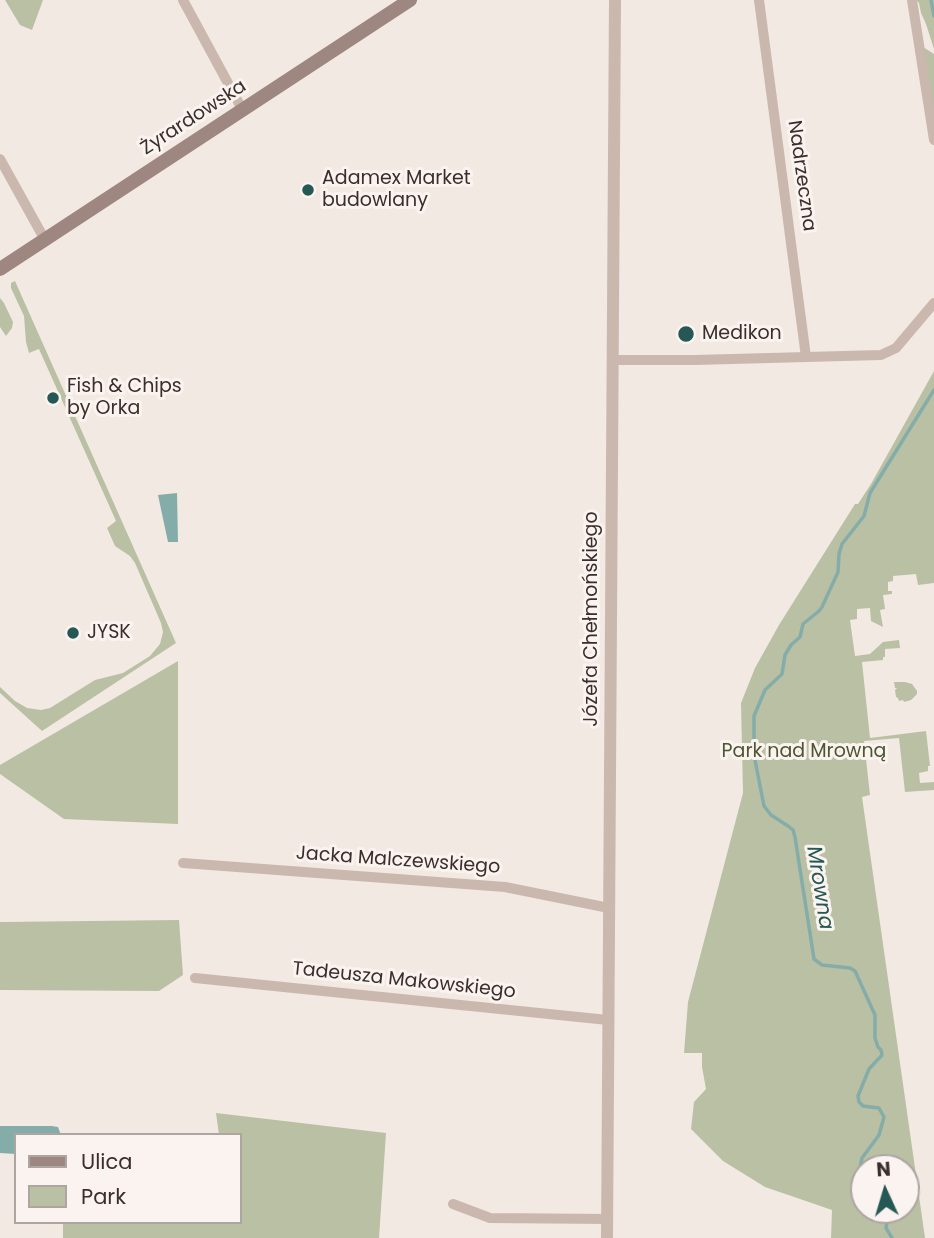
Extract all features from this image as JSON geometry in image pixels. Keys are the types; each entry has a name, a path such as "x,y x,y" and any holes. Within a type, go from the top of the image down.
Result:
{"main road":[{"name":"Żyrardowska","path":"0,269 410,0"}],"street":[{"path":"183,0 242,109"},
{"name":"Józefa Chełmońskiego","path":"607,1238 615,0"},
{"name":"Nadrzeczna","path":"759,0 806,357"},
{"path":"912,0 934,140"},
{"path":"0,159 45,240"},
{"path":"613,360 870,356 888,353 904,340 934,303"},
{"name":"Jacka Malczewskiego","path":"183,863 505,887 609,908"},
{"name":"Tadeusza Makowskiego","path":"195,978 608,1020"},
{"path":"453,1204 490,1218 607,1219"}],"green space":[{"path":"5,0 43,0 32,30 20,25"},
{"path":"916,0 934,0 934,49 919,3"},
{"path":"923,47 934,54 934,119"},
{"path":"15,281 176,643 42,731 0,693 0,687 27,708 50,708 95,680 123,673 150,656 160,644 163,632 135,563 115,546 107,528 116,521 39,349 29,353 24,316 11,288 11,283"},
{"path":"0,298 13,322 6,336 0,327"},
{"name":"Park nad Mrowną","path":"934,371 934,583 918,585 916,574 893,576 893,581 888,582 888,591 892,591 892,594 883,595 885,609 880,610 883,627 871,621 870,608 857,609 857,619 850,620 855,656 870,654 883,642 899,640 900,648 885,649 883,660 862,662 870,738 926,731 930,766 928,771 919,773 920,783 934,782 934,790 905,792 899,738 864,741 870,795 862,797 913,1154 850,1154 850,1224 920,1224 920,1203 925,1238 831,1238 832,1210 765,1187 723,1161 691,1129 694,1102 706,1089 702,1053 684,1053 688,1002 743,793 741,703 755,668 779,625 855,504 858,504"},
{"path":"178,661 178,824 64,819 0,774 0,765"},
{"path":"894,682 912,684 917,694 911,700 899,701"},
{"path":"179,920 183,975 159,991 0,990 0,922"},
{"path":"216,1113 386,1133 379,1238 63,1238 63,1224 242,1224 242,1133 219,1133"}],"water":[{"path":"177,493 178,542 168,542 158,495"},
{"path":"0,1126 58,1127 60,1133 14,1133 14,1154 0,1153"}],"waterway":[{"name":"Mrowna","path":"931,0 934,16"},
{"name":"Mrowna","path":"865,1154 879,1135 884,1117 879,1108 863,1106 858,1096 869,1069 882,1055 875,1038 875,1015 855,971 822,965 814,959 793,830 771,815 764,806 754,755 754,716 765,690 782,674 785,655 800,637 803,624 822,607 838,572 842,544 864,516 870,493 934,390"},
{"name":"Mrowna","path":"887,1224 892,1238"}],"place":[{"name":"Adamex Market budowlany","path":"308,190"},
{"name":"Medikon","path":"686,334"},
{"name":"Fish & Chips by Orka","path":"53,398"},
{"name":"JYSK","path":"73,633"}]}
